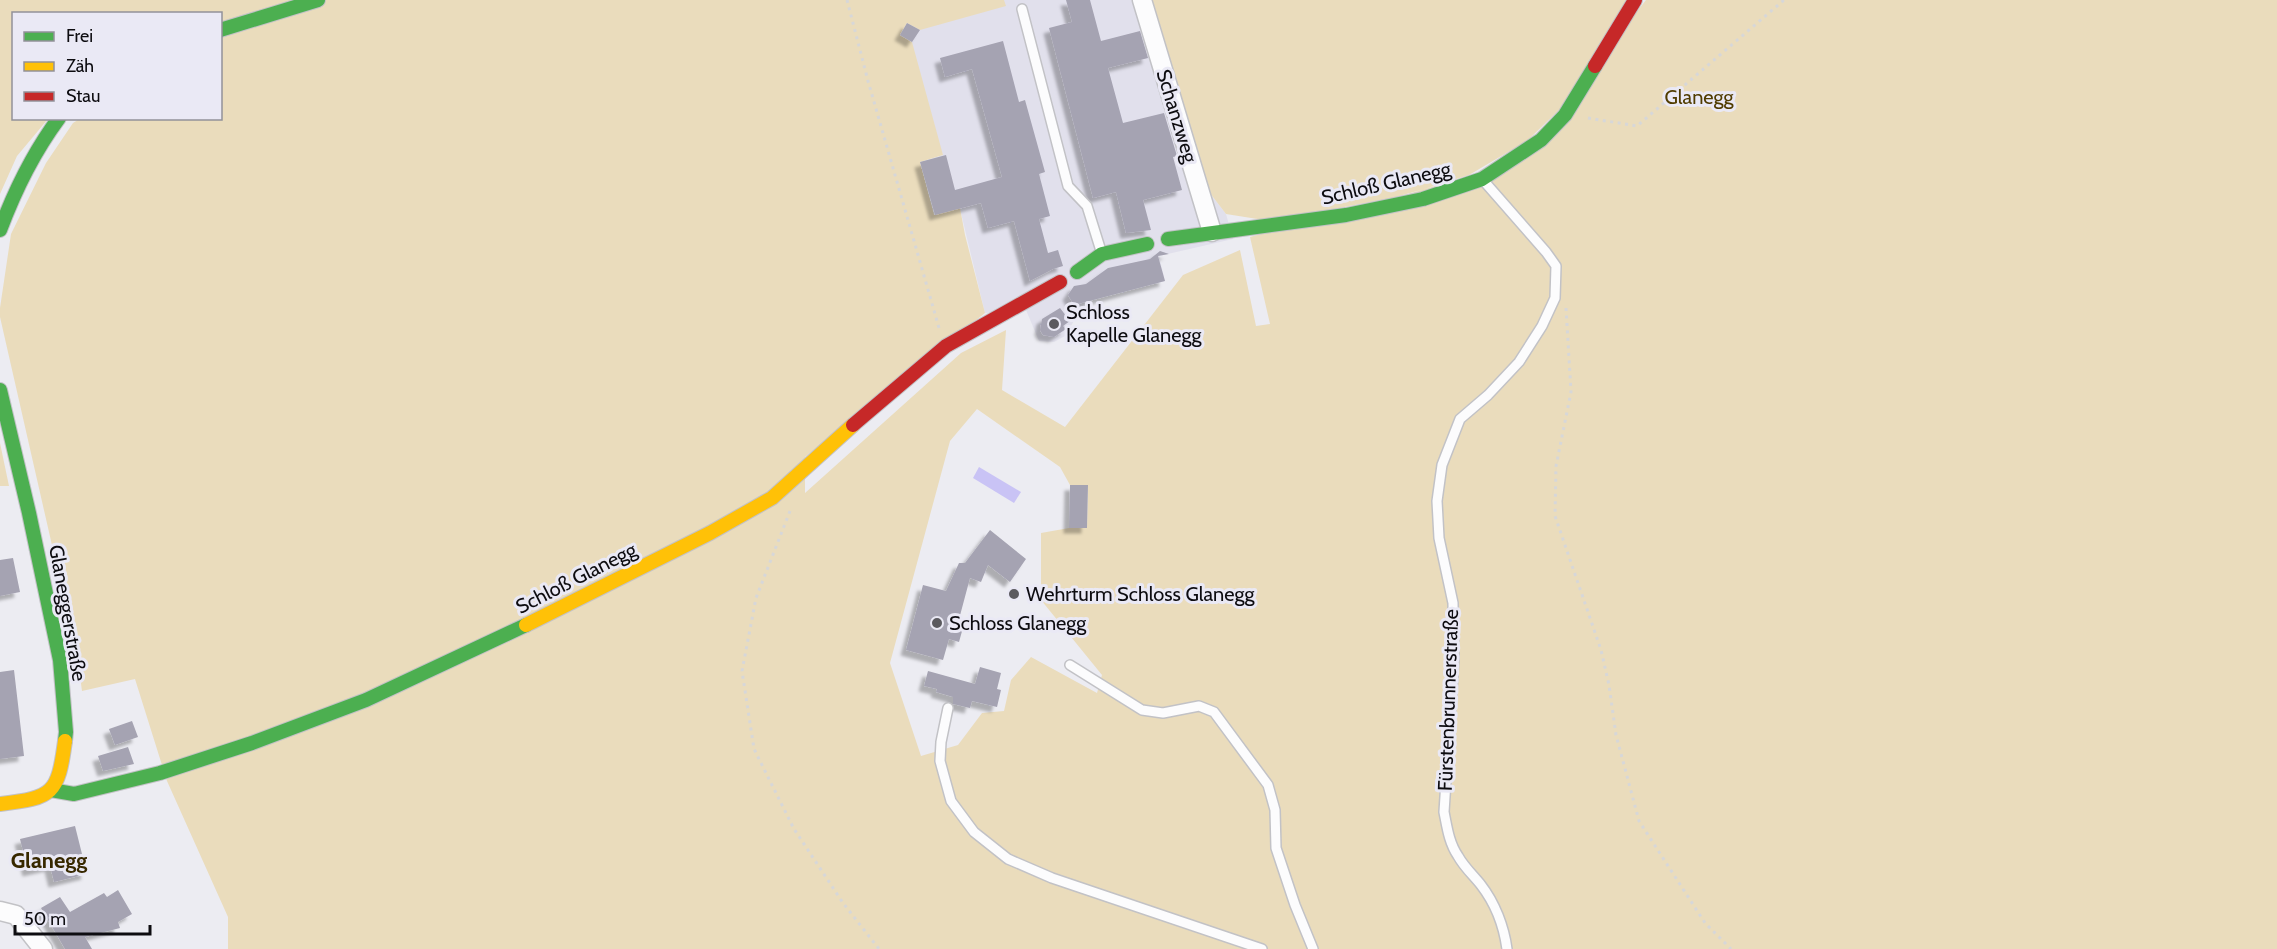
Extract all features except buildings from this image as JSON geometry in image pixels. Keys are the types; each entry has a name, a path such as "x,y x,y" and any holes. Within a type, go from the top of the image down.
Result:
{"street":[{"path":"222,29 318,0"},
{"name":"Schanzweg","path":"1142,0 1212,232"},
{"name":"Schloß Glanegg","path":"1168,239 1346,215 1423,199 1482,178 1541,140 1565,115 1635,0"},
{"path":"0,230 17,184 32,157 58,120"},
{"path":"1077,272 1102,254 1147,244"},
{"name":"Schloß Glanegg","path":"51,790 74,794 160,773 366,700 485,646 710,533 772,498 842,434 946,345 1060,282"},
{"name":"Glaneggerstraße","path":"0,390 60,660 66,732 61,770 51,790"},
{"path":"0,804 35,800 51,790"},
{"path":"0,911 16,915 44,949"}],"lane":[{"path":"1022,9 1068,186 1087,206 1102,254"},
{"name":"Fürstenbrunnerstraße","path":"1482,178 1556,266 1555,298 1542,326 1519,362 1488,395 1460,419 1442,465 1437,501 1439,538 1453,603 1454,658 1444,812 1448,833 1456,854 1482,886 1494,908 1505,934 1507,949"},
{"path":"1070,665 1142,710 1163,713 1199,706 1214,711 1268,785 1275,810 1276,848 1294,905 1312,949"},
{"path":"948,708 941,742 940,761 951,801 974,832 1008,859 1052,878 1262,949"}],"path":[{"path":"847,0 871,92 942,339 946,345"},
{"path":"1565,115 1637,126 1784,0"},
{"path":"1565,302 1571,392 1556,466 1555,516 1601,650 1616,735 1639,821 1705,923 1731,949"},
{"path":"791,509 756,598 742,670 754,748 794,829 843,903 879,949"}],"shaded area":[{"path":"901,0 1152,0 1203,184 1226,214 1233,239 1159,256 1165,281 1085,302 1065,336 1054,342 1039,341 1026,310 985,313 960,209 935,215 920,162 943,155 900,35 907,23"},
{"path":"979,467 1021,492 1014,503 973,478"}],"green space":[{"path":"0,0 1004,0 1006,6 920,30 907,23 900,35 912,42 943,155 920,162 934,215 960,208 985,313 805,457 805,493 961,353 1006,330 1002,390 1065,427 1183,275 1240,250 1256,326 1270,324 1250,237 1519,163 1646,0 2277,0 2277,949 228,949 228,917 167,781 135,679 82,691 77,655 0,317 11,234 46,163 73,123 78,120 222,120 222,12 12,12 12,120 47,120 17,156 0,194","holes":["977,409 1060,467 1070,485 1088,485 1087,528 1069,528 1041,533 1041,600 1102,675 1097,693 1031,657 1011,680 1004,711 982,713 958,745 921,756 890,663 950,441"]},
{"path":"1152,0 1629,0 1562,107 1527,141 1469,175 1402,196 1270,221 1226,214 1203,184"},
{"path":"0,443 9,486 0,486"}],"traffic: fast":[{"path":"222,29 318,0"},
{"path":"1168,239 1346,215 1423,199 1482,179 1541,140 1565,115 1595,66"},
{"path":"0,230 25,172 58,120"},
{"path":"1077,272 1102,254 1147,244"},
{"path":"0,390 60,660 65,741"},
{"path":"51,790 74,794 160,773 252,743 366,700 526,625"}],"traffic: slow":[{"path":"526,625 710,533 772,498 853,425"},
{"path":"0,804 32,799 50,790 59,772 65,741"}],"traffic: jam":[{"path":"1595,66 1635,0"},
{"path":"853,425 946,346 1060,282"}],"place":[{"name":"Schloss Kapelle Glanegg","path":"1054,324"},
{"name":"Wehrturm Schloss Glanegg","path":"1014,594"},
{"name":"Schloss Glanegg","path":"937,623"}],"district":[{"name":"Glanegg","path":"49,860"}]}
